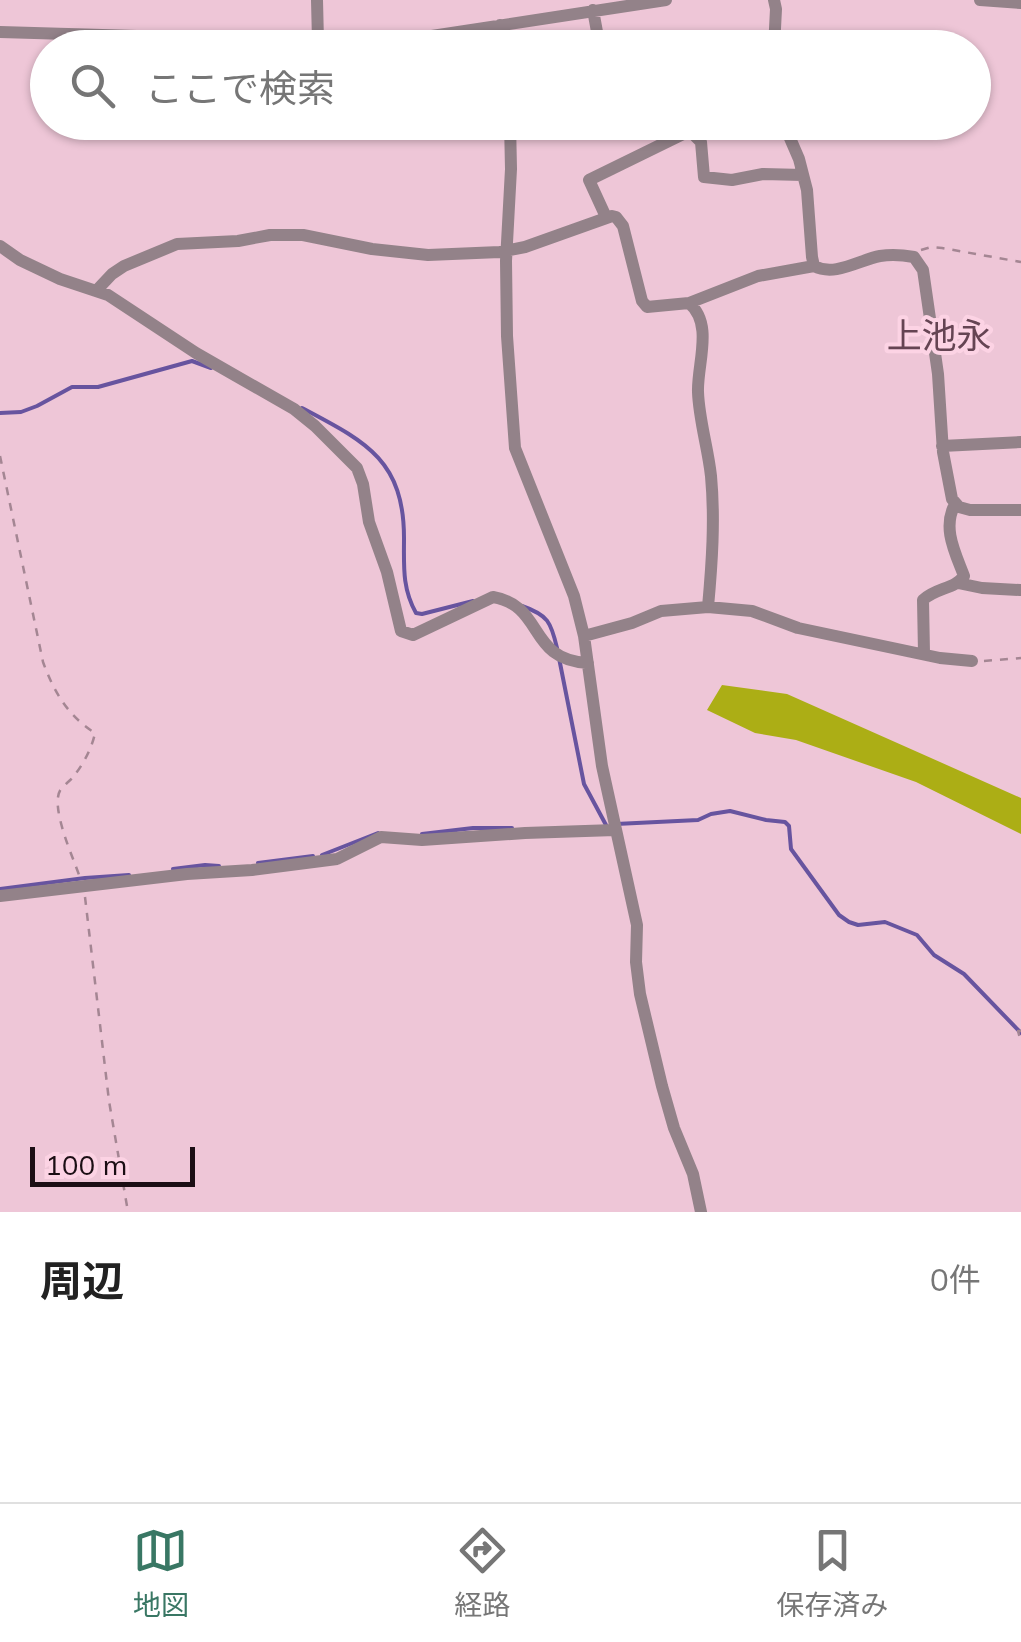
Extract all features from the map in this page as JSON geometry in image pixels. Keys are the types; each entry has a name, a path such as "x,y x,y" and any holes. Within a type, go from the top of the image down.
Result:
{"street":[{"path":"317,0 318,30"},
{"path":"466,30 666,0"},
{"path":"774,0 775,30"},
{"path":"980,0 1021,2"},
{"path":"593,10 597,30"},
{"path":"500,25 500,30"},
{"path":"0,32 30,33"},
{"path":"511,140 508,336 516,448 574,596 584,636 602,766 637,925 640,994 665,1098 693,1174 700,1212"},
{"path":"606,217 589,180 671,140"},
{"path":"698,140 704,177 732,180 763,174 803,175"},
{"path":"791,140 809,202 814,266"},
{"path":"96,291 124,266 177,244 303,234 357,247 428,255 507,251 606,217 616,218 623,226 644,304 651,307 688,303 758,276 814,266 828,271 877,256 912,257 920,262 925,280 938,374 942,446 947,483 955,504 948,524 964,576 924,600 924,653"},
{"path":"0,246 60,279 108,295 196,353 294,409 315,426 356,468 363,484 401,632 414,636 493,597 522,610 559,658 588,663"},
{"path":"688,303 696,310 702,341 698,388 712,500 708,607"},
{"path":"942,446 1021,442"},
{"path":"955,504 970,510 1021,510"},
{"path":"958,583 1020,590"},
{"path":"584,636 661,611 708,607 752,611 798,628 972,661"},
{"path":"0,896 337,859 380,838 422,840 615,830"}],"path":[{"path":"912,257 931,247 1021,262"},
{"path":"0,456 43,662 70,713 95,733 75,776 58,797 63,829 83,886 109,1101 128,1212"},
{"path":"972,661 1021,658"},
{"path":"1021,1031 1018,1030 1021,1042"}],"shaded area":[{"path":"722,685 787,694 1021,798 1021,834 916,782 796,740 755,733 707,710"}],"waterway":[{"path":"0,413 21,412 72,387 98,387 192,361 211,368"},
{"path":"302,408 362,443 388,471 402,511 405,577 416,613 473,601"},
{"path":"522,606 547,621 557,648"},
{"path":"559,658 584,784 606,825"},
{"path":"616,824 698,820 730,811 785,822 789,826 791,849 839,915 858,925 885,922 917,935 934,955 964,974 1021,1033"},
{"path":"422,834 512,828"},
{"path":"322,855 378,833"},
{"path":"258,863 313,856"},
{"path":"173,869 219,866"},
{"path":"0,889 129,875"}],"district":[{"name":"上池永","path":"939,335"}]}
